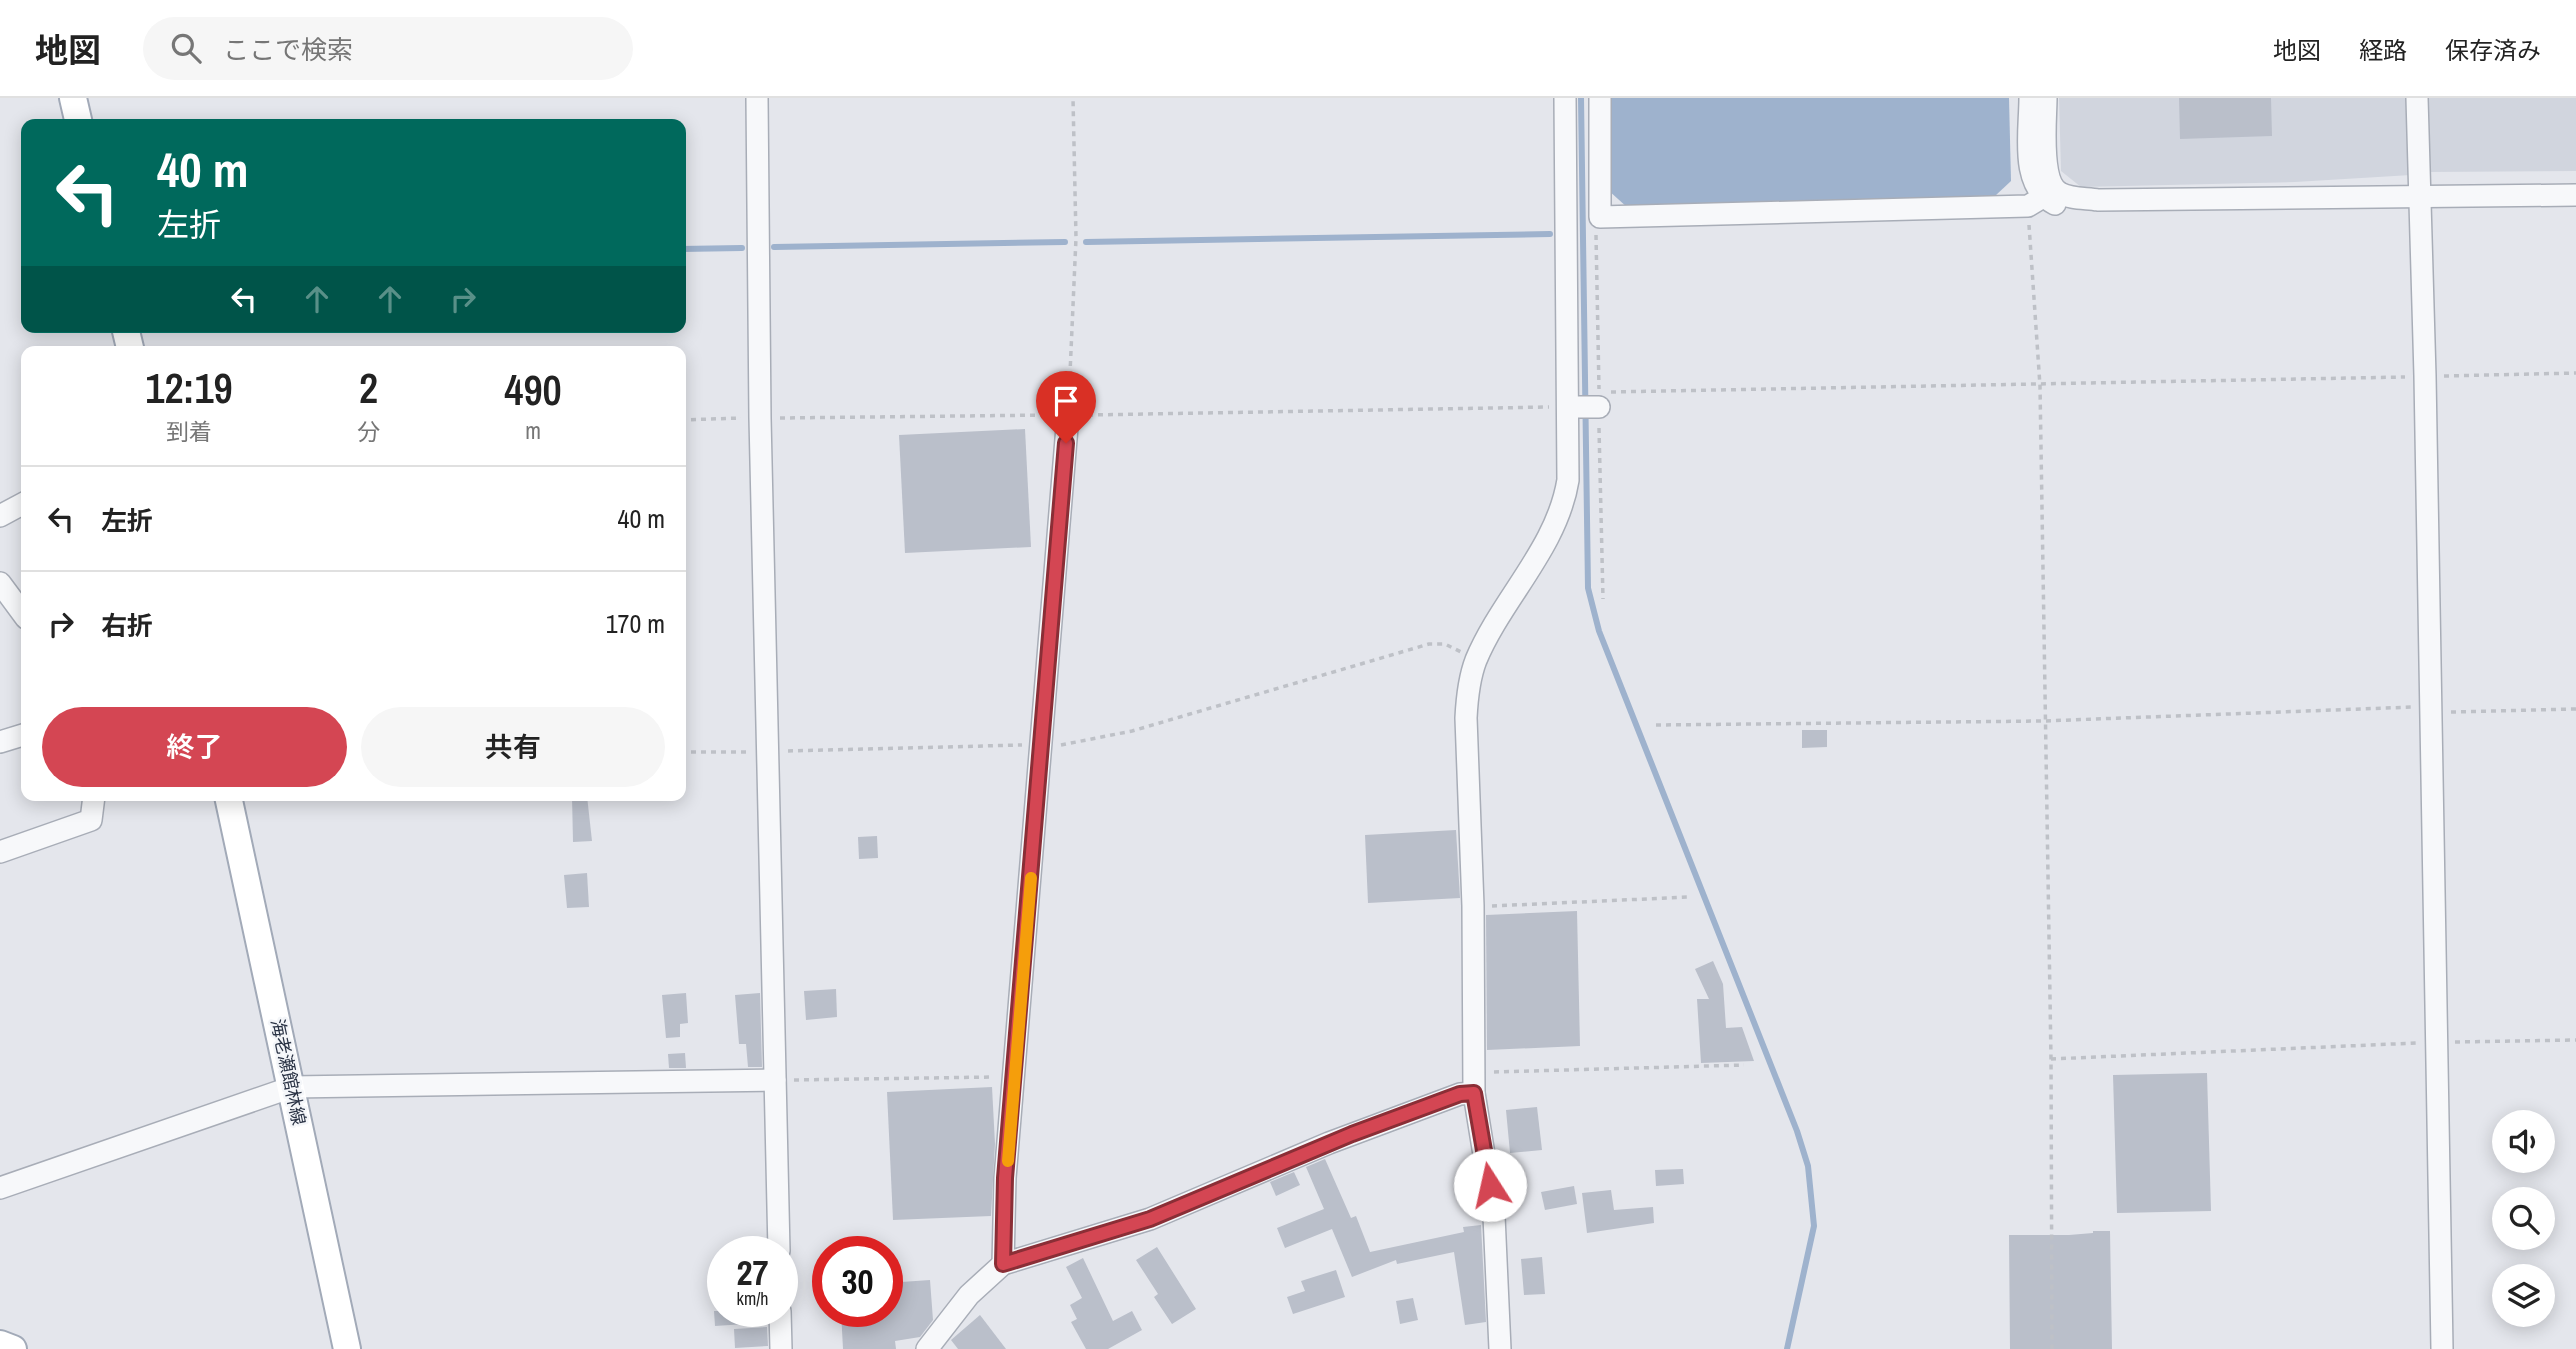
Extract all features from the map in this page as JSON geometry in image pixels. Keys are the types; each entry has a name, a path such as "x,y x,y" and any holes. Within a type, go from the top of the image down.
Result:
{"main road":[{"path":"73,98 78,119"},
{"name":"海老瀬館林線","path":"229,801 347,1349"},
{"path":"0,1344 13,1349"}],"street":[{"path":"757,98 760,418 779,1236"},
{"path":"1500,1349 1494,1216 1474,1083 1473,906 1466,718 1468,692 1475,662 1556,524 1587,404 1565,98"},
{"path":"1600,98 1600,217 2036,202 2068,206 2098,200"},
{"path":"2030,98 2032,178 2036,202"},
{"path":"2046,98 2049,181 2060,193 2098,200 2576,195"},
{"path":"2417,98 2426,376 2442,1349"},
{"path":"1003,1264 1014,1076 1068,415"},
{"path":"0,516 21,505"},
{"path":"0,583 21,611"},
{"path":"0,742 21,736"},
{"path":"0,852 91,820 93,801"},
{"path":"0,1188 292,1087 775,1080"},
{"path":"928,1349 969,1295 1003,1264 1150,1219 1376,1124 1460,1094 1474,1083"},
{"path":"780,1327 781,1349"}],"path":[{"path":"1068,415 1076,239 1073,98"},
{"path":"2036,202 2051,1059 2052,1349"},
{"path":"1600,217 1595,227 1587,404 1603,599"},
{"path":"686,420 1587,404 2040,386 2576,373"},
{"path":"686,752 1063,745 1132,732 1429,644 1445,644 1475,662"},
{"path":"1656,725 2043,721 2422,707 2431,710 2576,709"},
{"path":"1473,906 1689,897"},
{"path":"2051,1059 2438,1042 2576,1040"},
{"path":"1474,1083 1744,1065"},
{"path":"775,1080 1014,1076"}],"shaded area":[{"path":"2059,98 2408,98 2411,175 2295,182 2081,187 2061,171"},
{"path":"2426,98 2576,98 2576,171 2427,172"}],"water":[{"path":"1606,98 2009,98 2011,181 1995,196 1628,208 1608,190"}],"building":[{"path":"2179,98 2271,98 2272,136 2180,139"},
{"path":"1025,429 1031,547 905,553 899,435"},
{"path":"1802,730 1827,730 1827,747 1802,748"},
{"path":"572,801 588,801 592,841 573,842"},
{"path":"1456,830 1460,898 1368,903 1365,835"},
{"path":"877,836 878,858 859,859 858,837"},
{"path":"587,873 589,907 567,908 564,875"},
{"path":"1577,911 1580,1046 1487,1050 1486,915"},
{"path":"1713,961 1723,984 1726,1028 1742,1027 1754,1061 1701,1063 1697,999 1709,999 1695,969"},
{"path":"836,989 837,1017 806,1020 804,991"},
{"path":"686,993 688,1023 680,1024 680,1037 666,1038 662,995"},
{"path":"760,993 762,1067 748,1067 746,1044 739,1044 735,995"},
{"path":"685,1053 686,1068 669,1068 668,1054"},
{"path":"2207,1073 2211,1211 2117,1213 2113,1075"},
{"path":"992,1087 995,1144 991,1216 893,1220 887,1092"},
{"path":"1537,1107 1542,1150 1510,1153 1506,1110"},
{"path":"1325,1159 1351,1218 1356,1216 1370,1252 1464,1232 1463,1227 1481,1225 1486,1322 1465,1325 1454,1252 1397,1264 1396,1260 1352,1277 1332,1229 1285,1248 1277,1228 1324,1209 1306,1167"},
{"path":"1683,1169 1684,1184 1656,1186 1655,1170"},
{"path":"1294,1172 1300,1185 1276,1196 1270,1182"},
{"path":"1574,1186 1577,1204 1545,1210 1541,1192"},
{"path":"1611,1190 1614,1210 1653,1207 1654,1223 1587,1233 1582,1193"},
{"path":"2110,1231 2112,1349 2010,1349 2009,1235 2069,1235"},
{"path":"1157,1247 1196,1309 1172,1324 1154,1297 1158,1294 1136,1260"},
{"path":"1542,1257 1545,1294 1524,1295 1521,1259"},
{"path":"1083,1258 1113,1321 1132,1311 1142,1330 1108,1349 1086,1349 1071,1322 1077,1319 1070,1305 1082,1298 1066,1267"},
{"path":"1336,1270 1345,1297 1293,1314 1287,1297 1305,1291 1301,1281"},
{"path":"930,1280 933,1320 920,1337 895,1341 896,1349 843,1349 842,1327 903,1327 903,1282"},
{"path":"1413,1298 1418,1320 1400,1324 1396,1301"},
{"path":"980,1315 1006,1349 958,1349 951,1340"},
{"path":"767,1327 768,1346 735,1348 734,1329"}],"waterway":[{"path":"1581,98 1588,588 1599,631 1797,1131 1808,1166 1814,1226 1787,1349"},
{"path":"1086,242 1550,234"},
{"path":"774,247 1065,242"},
{"path":"686,249 742,248"}],"slow traffic":[{"path":"1008,1161 1031,878"}],"route":[{"path":"1066,443 1005,1178 1001,1251 1003,1264 1150,1219 1376,1124 1460,1094 1474,1093 1490,1185"}]}
